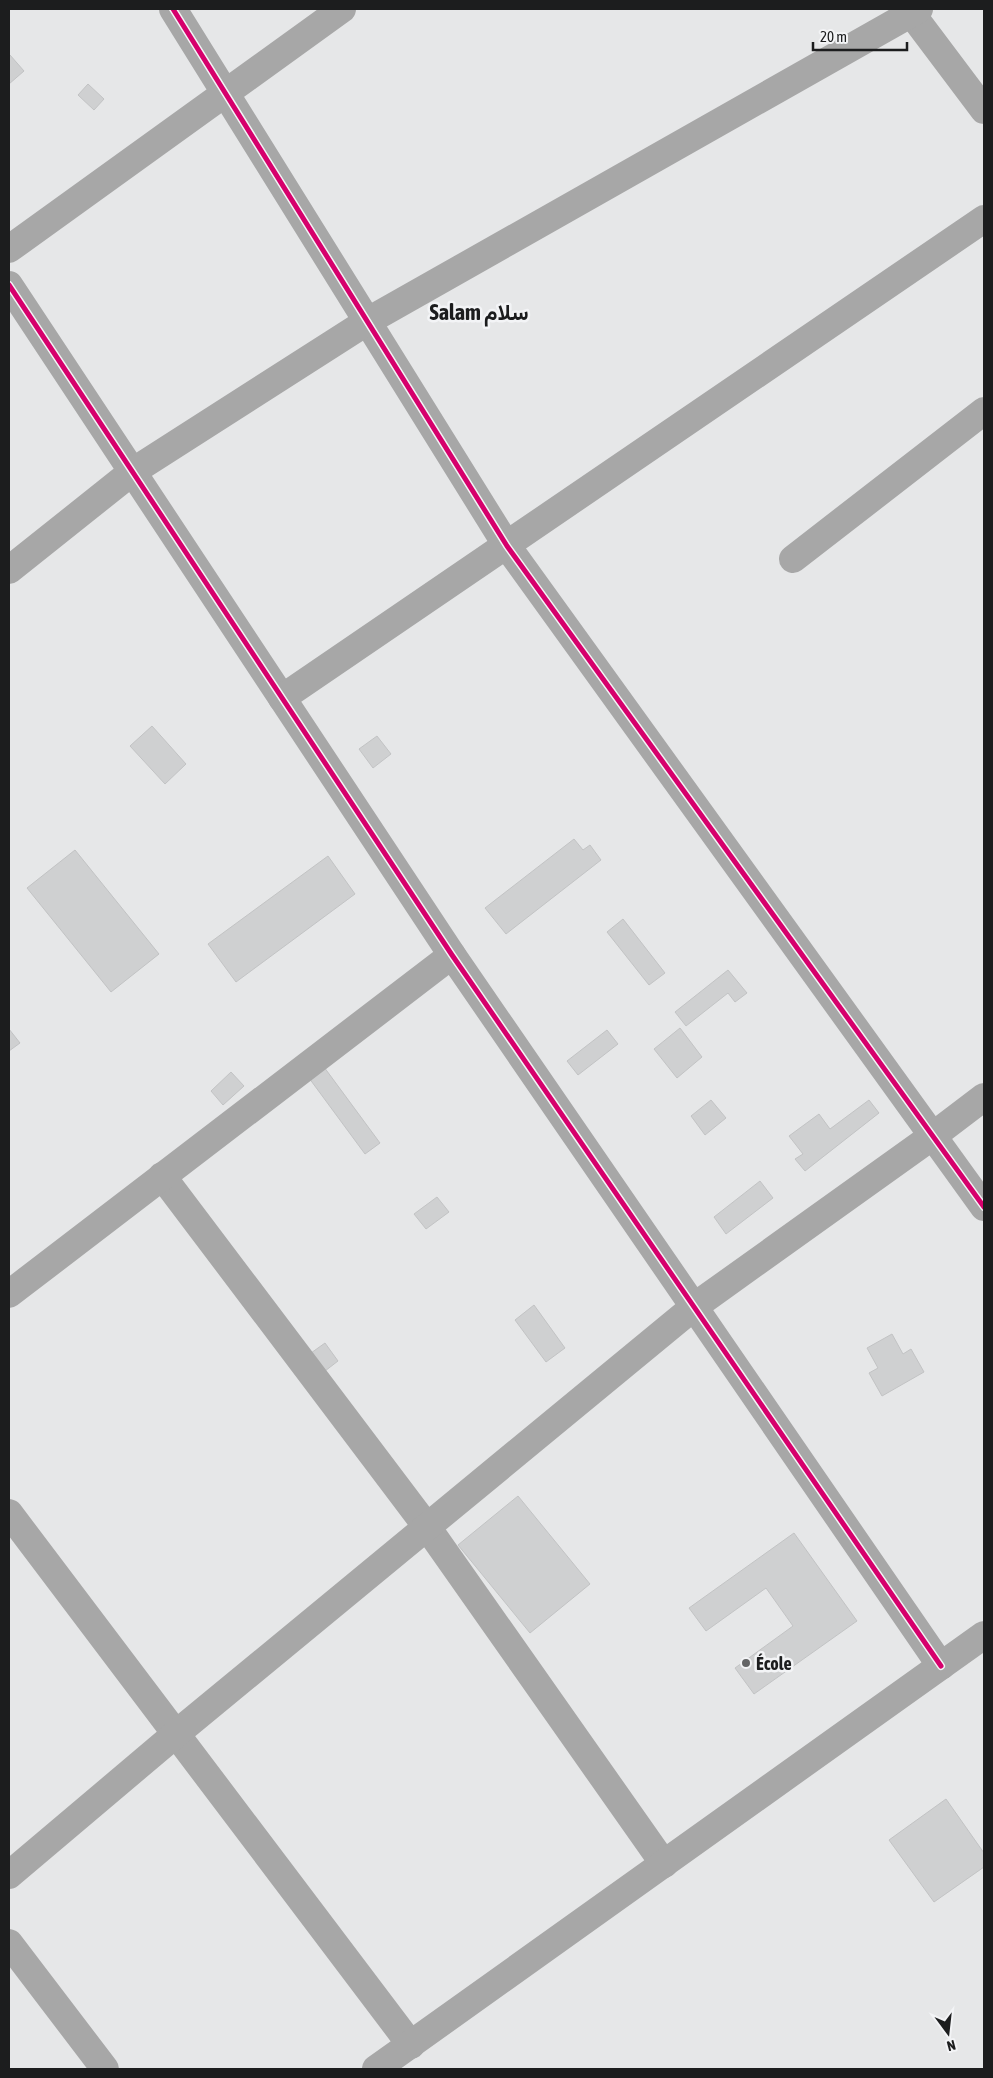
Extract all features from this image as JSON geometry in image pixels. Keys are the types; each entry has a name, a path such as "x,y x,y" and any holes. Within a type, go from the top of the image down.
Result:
{"street":[{"path":"173,9 507,546 934,1135 984,1207"},
{"path":"9,249 342,9"},
{"path":"9,570 132,472 368,321 913,10 984,110"},
{"path":"282,698 984,219"},
{"path":"9,285 452,955 941,1666"},
{"path":"794,559 984,410"},
{"path":"9,1294 452,955"},
{"path":"9,1875 177,1733 695,1306 984,1097"},
{"path":"162,1176 427,1527 664,1864"},
{"path":"9,1513 411,2045"},
{"path":"376,2069 984,1635"},
{"path":"9,1943 105,2069"}],"building":[{"path":"9,56 24,71 9,84"},
{"path":"88,84 104,99 94,110 78,95"},
{"path":"152,726 186,764 165,784 130,746"},
{"path":"377,736 391,754 373,768 359,749"},
{"path":"574,839 583,850 590,845 601,860 506,934 485,908"},
{"path":"75,850 159,954 111,992 27,888"},
{"path":"328,856 355,894 236,982 208,944"},
{"path":"623,919 665,973 649,985 607,932"},
{"path":"728,970 747,993 735,1002 728,993 686,1026 675,1012"},
{"path":"680,1028 702,1057 677,1078 654,1049"},
{"path":"9,1029 20,1043 9,1051"},
{"path":"607,1030 618,1044 578,1075 567,1061"},
{"path":"324,1067 380,1143 365,1154 309,1078"},
{"path":"231,1072 244,1086 223,1105 211,1091"},
{"path":"711,1100 726,1118 705,1135 691,1116"},
{"path":"869,1100 879,1113 805,1171 795,1159 803,1154 789,1136 819,1114 830,1129"},
{"path":"760,1181 773,1198 726,1234 714,1217"},
{"path":"437,1197 449,1212 426,1229 414,1214"},
{"path":"534,1305 565,1348 546,1362 515,1320"},
{"path":"892,1334 903,1354 911,1349 924,1372 882,1396 869,1373 878,1368 867,1348"},
{"path":"325,1343 338,1361 325,1371 311,1353"},
{"path":"518,1496 590,1584 530,1633 458,1545"},
{"path":"794,1533 857,1621 754,1694 735,1668 793,1626 766,1588 706,1631 689,1608"},
{"path":"946,1799 984,1853 984,1867 934,1902 889,1840"}],"cycle path":[{"path":"173,9 507,546 984,1207"},
{"path":"9,285 452,955 941,1666"}],"place":[{"name":"École","path":"746,1663"}],"district":[{"name":"Salam سلام","path":"479,312"}]}
